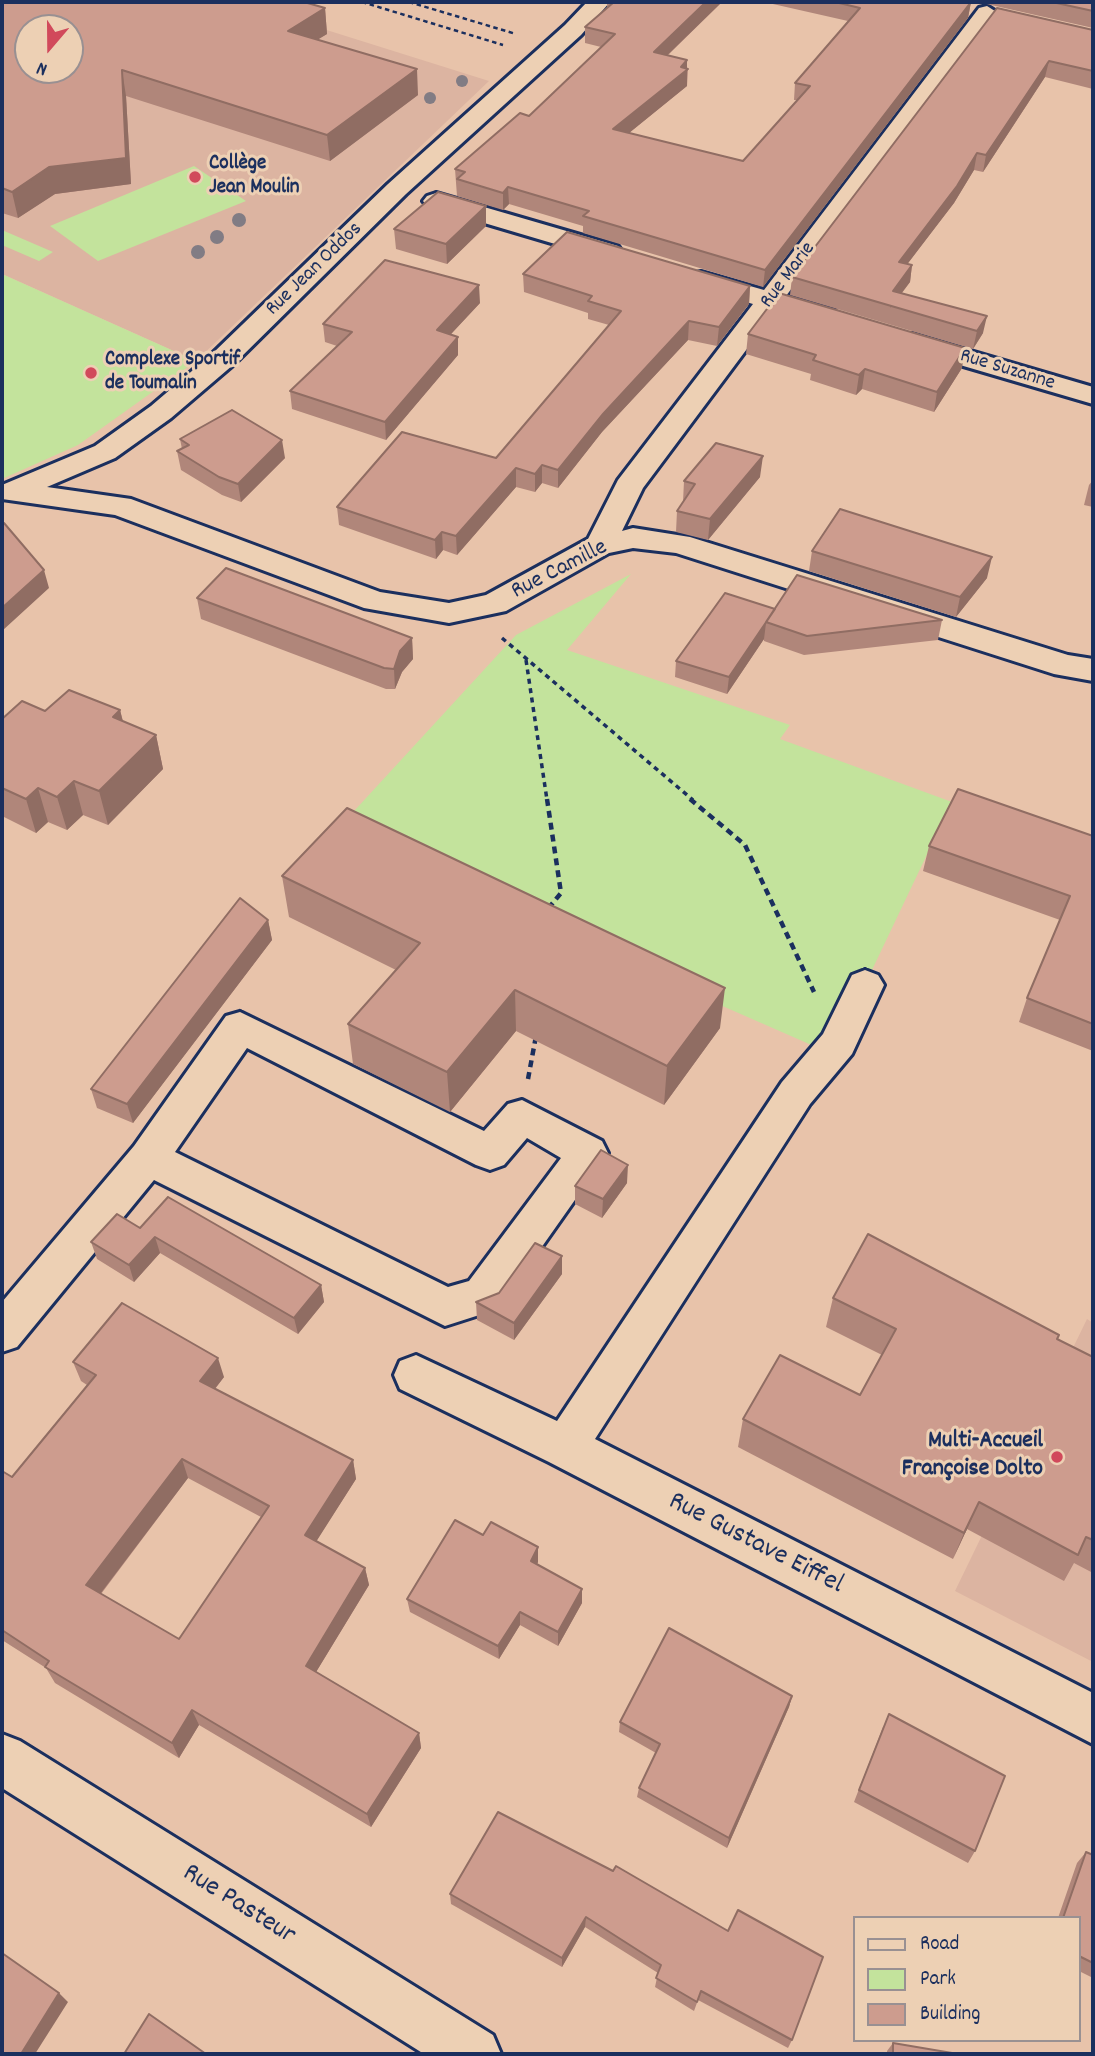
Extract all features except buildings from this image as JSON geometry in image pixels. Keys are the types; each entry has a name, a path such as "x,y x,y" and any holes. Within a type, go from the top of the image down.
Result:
{"street":[{"name":"Rue Jean Oddos","path":"7,494 105,452 161,412 223,359 397,189 573,30 599,2"},
{"name":"Rue Marie","path":"600,545 629,486 771,300 975,10 1013,19"},
{"path":"397,189 637,261"},
{"path":"677,273 846,323"},
{"name":"Rue Suzanne","path":"885,334 1093,396"},
{"path":"105,452 93,481 110,505"},
{"name":"Rue Camille","path":"7,494 110,505 375,601 449,613 495,604 600,545 633,538 679,544 1066,666 1093,670"},
{"path":"565,1447 796,1093 838,1043 865,985"},
{"path":"2,1333 148,1158 240,1027 491,1153 522,1116 589,1153 483,1296 445,1307 148,1158"},
{"name":"Rue Gustave Eiffel","path":"416,1375 565,1447 1093,1719"},
{"name":"Rue Pasteur","path":"2,1759 474,2054"}],"path":[{"path":"362,2 515,48"},
{"path":"409,2 524,36"},
{"path":"468,609 746,845 838,1043"},
{"path":"526,659 561,893 544,913"},
{"path":"522,1116 536,1032"}],"shaded area":[{"name":"Collège Jean Moulin","path":"2,2 247,5 489,81 196,361 2,274"},
{"name":"Multi-Accueil Françoise Dolto","path":"1087,1319 1093,1323 1093,1662 955,1591"}],"green space":[{"path":"194,166 246,201 98,261 50,226"},
{"path":"2,230 53,252 39,261 2,245"},
{"name":"Complexe Sportif de Toumalin","path":"2,274 196,361 78,445 2,479"},
{"path":"631,574 567,650 790,725 780,739 952,802 832,1054 332,835 516,635"}],"place":[{"name":"Collège Jean Moulin","path":"195,177"},
{"name":"Complexe Sportif de Toumalin","path":"91,373"},
{"name":"Multi-Accueil Françoise Dolto","path":"1057,1457"}]}
